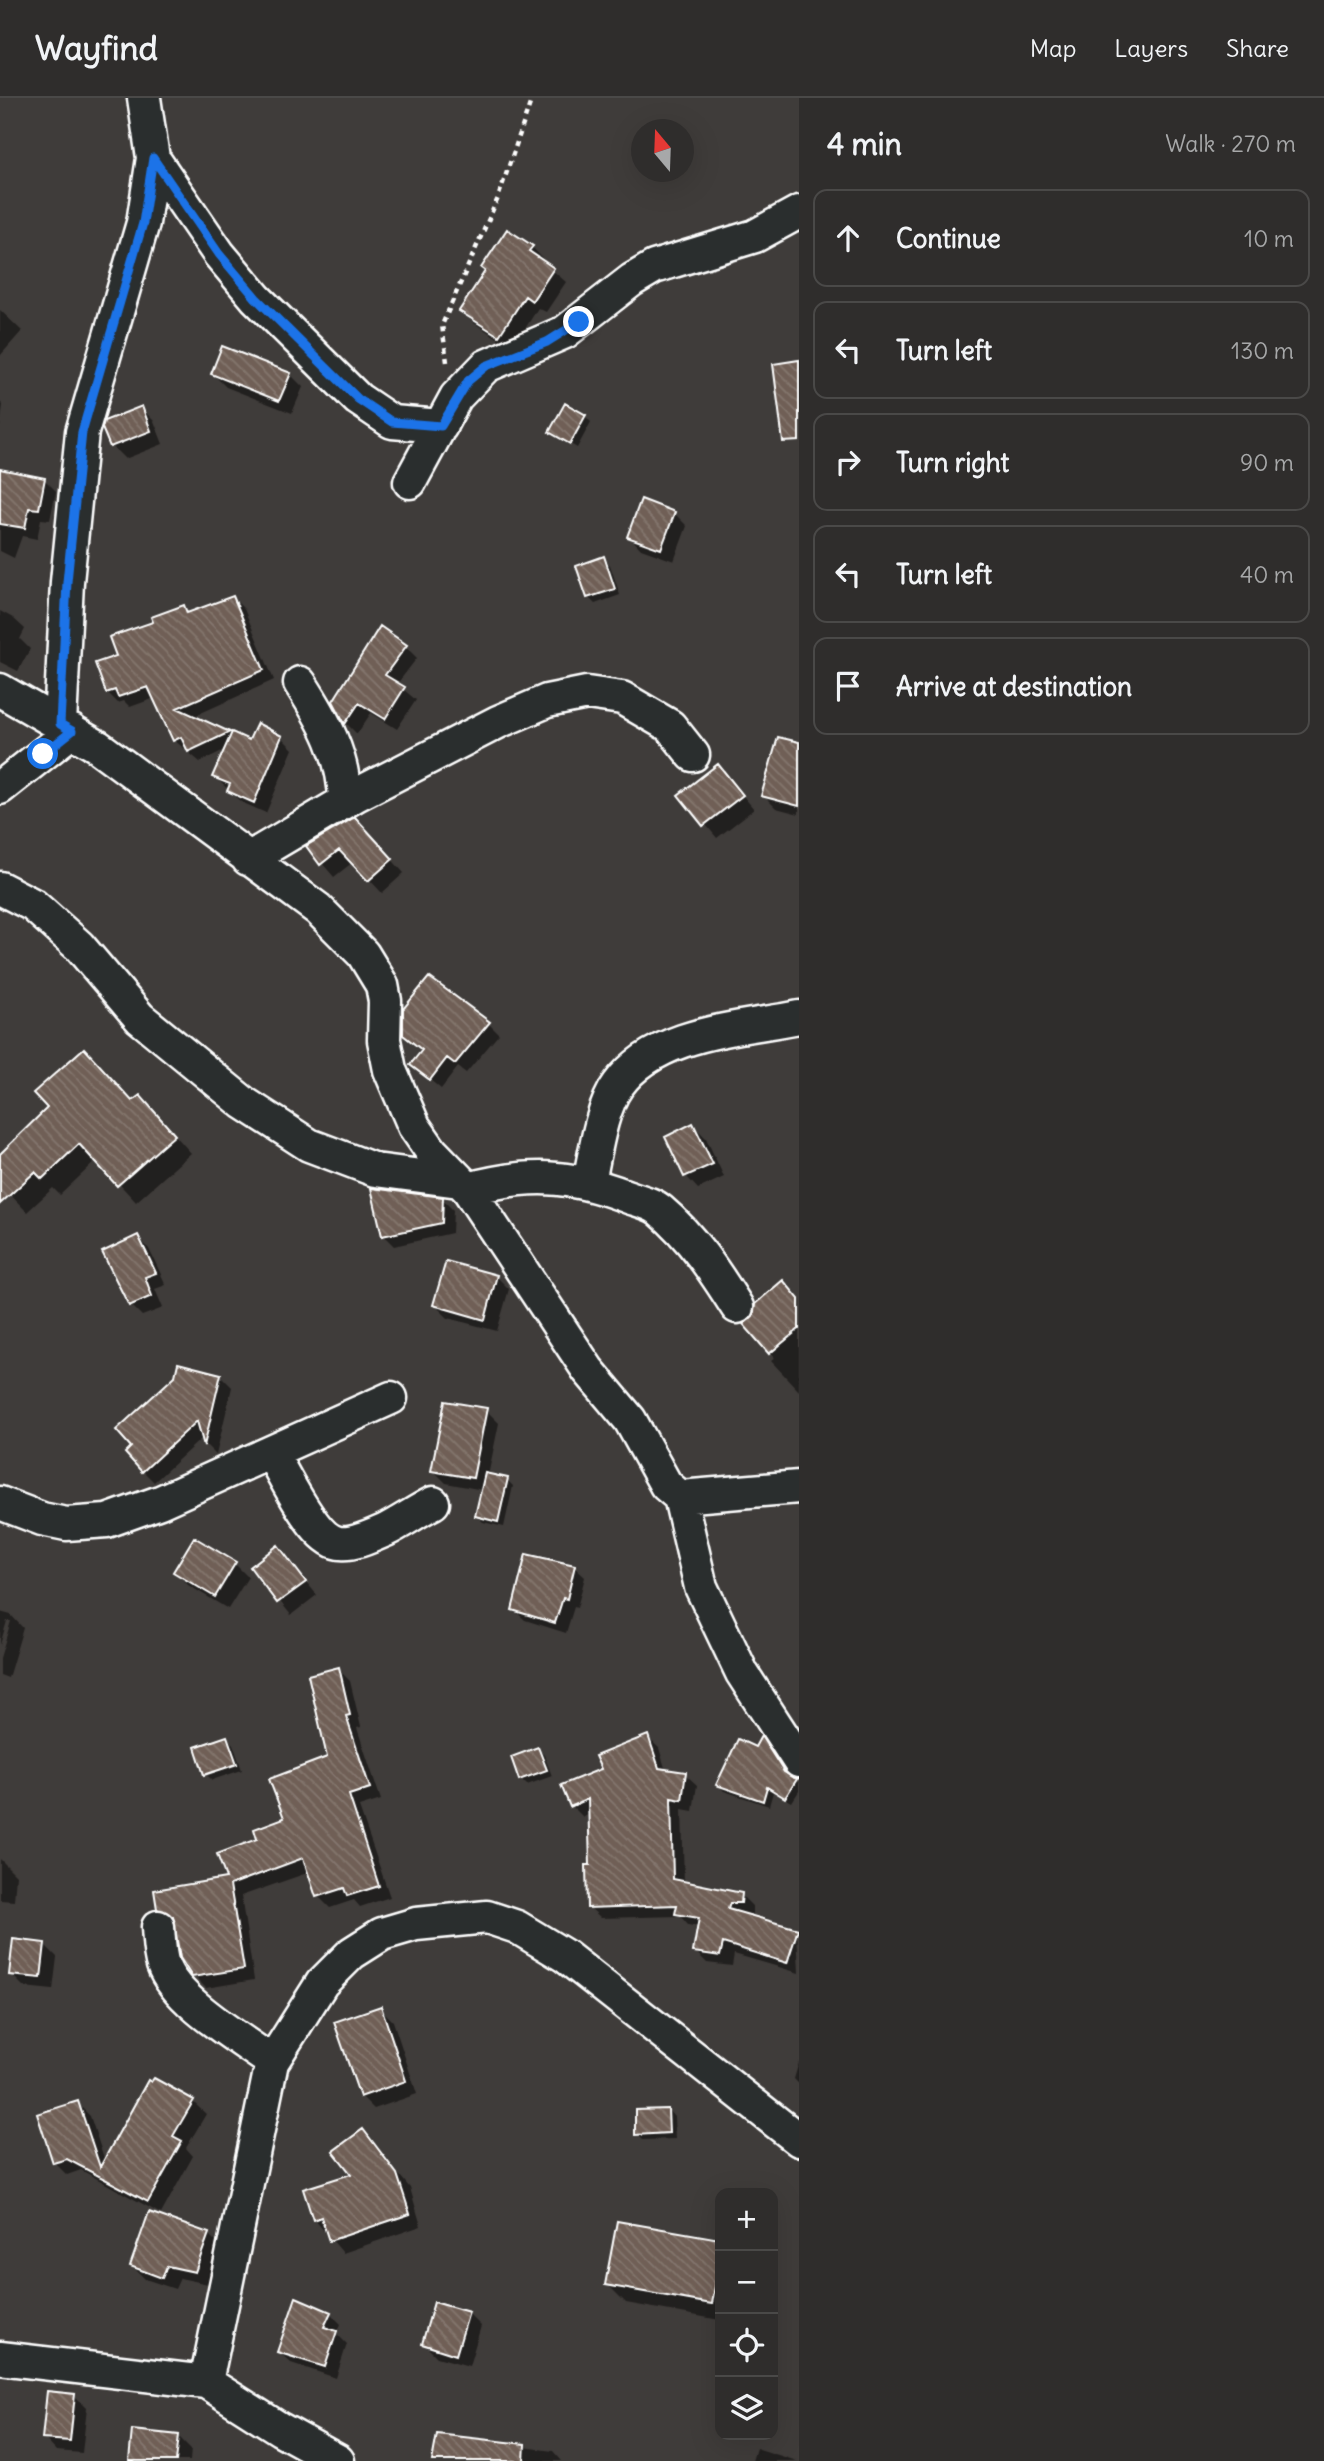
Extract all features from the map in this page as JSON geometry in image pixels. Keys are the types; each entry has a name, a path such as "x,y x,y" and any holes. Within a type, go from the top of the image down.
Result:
{"street":[{"path":"0,788 66,728 67,582 82,432 143,223 153,158 144,98"},
{"path":"153,158 219,254 248,289 358,399 392,422 441,426"},
{"path":"410,482 456,397 468,381 486,366 565,332 643,273 673,259 755,236 799,212"},
{"path":"300,683 331,736 344,776 345,801"},
{"path":"0,690 97,746 318,909 363,954 382,985 385,1001 384,1040 390,1070 414,1126 463,1185 559,1328 630,1420 666,1485 680,1497 701,1587 742,1673 799,1761"},
{"path":"248,859 345,801 498,722 547,701 587,693 622,698 670,726 693,754"},
{"path":"0,888 33,905 79,946 150,1026 244,1103 309,1145 375,1170 463,1185 530,1176 589,1182 658,1208 700,1251 737,1307"},
{"path":"589,1182 602,1127 617,1086 642,1062 678,1044 735,1028 799,1017"},
{"path":"0,1503 42,1519 66,1524 107,1521 160,1502 391,1398"},
{"path":"271,1453 310,1520 321,1534 336,1543 352,1543 388,1528 433,1503"},
{"path":"680,1497 799,1487"},
{"path":"206,2382 272,2063 322,1983 366,1943 382,1934 415,1924 487,1917 517,1927 565,1956 799,2140"},
{"path":"158,1927 163,1966 169,1977 191,2001 272,2063"},
{"path":"0,2358 206,2382 280,2429 338,2461"}],"path":[{"path":"456,397 445,356 442,325 513,161 532,98"}],"building":[{"path":"507,229 533,246 529,251 554,268 532,301 525,296 499,336 459,311 485,271 481,268"},
{"path":"222,346 291,373 279,401 211,374"},
{"path":"799,360 799,441 783,442 773,364"},
{"path":"565,403 586,415 570,444 549,432"},
{"path":"142,406 151,431 110,447 102,428 104,421"},
{"path":"0,469 45,478 39,509 29,508 25,528 0,524"},
{"path":"641,499 675,512 661,549 627,537"},
{"path":"604,556 615,589 587,598 576,566"},
{"path":"233,596 264,670 177,708 230,732 188,752 181,737 173,741 148,687 118,697 115,690 106,693 95,663 116,656 109,637 153,622 151,617 184,605 187,613"},
{"path":"380,626 407,645 385,675 405,687 385,719 359,703 345,724 333,701"},
{"path":"257,723 282,736 254,803 227,791 230,784 212,777 232,732 249,740"},
{"path":"778,737 799,742 799,806 761,796"},
{"path":"718,764 743,795 703,826 678,795"},
{"path":"355,817 393,859 368,881 339,850 320,865 306,846"},
{"path":"429,977 490,1022 455,1064 447,1058 430,1080 410,1065 422,1050 403,1035 403,1009"},
{"path":"84,1048 132,1101 140,1095 175,1135 117,1186 79,1144 42,1179 35,1172 0,1204 0,1154 47,1108 33,1093"},
{"path":"693,1123 713,1164 684,1177 665,1137"},
{"path":"371,1188 443,1197 442,1223 382,1236"},
{"path":"138,1235 156,1273 145,1277 152,1296 129,1306 102,1252"},
{"path":"446,1261 497,1275 485,1320 433,1305"},
{"path":"783,1280 799,1299 799,1329 769,1354 743,1324 753,1316 755,1304"},
{"path":"178,1363 221,1374 204,1446 197,1421 142,1472 125,1453 131,1447 116,1430 175,1376"},
{"path":"445,1401 487,1408 473,1478 431,1471"},
{"path":"485,1473 508,1478 498,1522 475,1516"},
{"path":"194,1537 236,1562 215,1597 173,1572"},
{"path":"278,1545 306,1582 277,1603 250,1567"},
{"path":"526,1554 575,1565 567,1599 563,1598 555,1623 512,1610"},
{"path":"339,1667 350,1715 346,1716 370,1788 349,1795 379,1886 347,1896 344,1888 316,1897 303,1858 230,1885 244,1969 192,1977 180,1958 173,1917 157,1909 154,1890 226,1878 217,1854 257,1839 254,1829 284,1818 269,1779 327,1757 308,1675"},
{"path":"648,1735 659,1768 686,1772 682,1800 671,1798 673,1879 742,1893 741,1903 730,1903 728,1909 798,1929 787,1963 723,1943 720,1956 693,1952 699,1918 675,1914 677,1905 587,1908 586,1865 590,1865 588,1799 570,1807 561,1785 601,1769 595,1756"},
{"path":"227,1736 237,1764 204,1775 195,1747"},
{"path":"761,1736 784,1772 797,1779 785,1798 767,1787 763,1801 716,1785 738,1739 755,1747"},
{"path":"538,1747 547,1770 519,1780 511,1757"},
{"path":"13,1939 45,1943 41,1978 9,1975"},
{"path":"381,2006 406,2081 360,2097 334,2022"},
{"path":"154,2078 194,2100 173,2136 182,2141 148,2202 67,2159 53,2163 37,2114 78,2101 100,2167 148,2080 151,2082"},
{"path":"668,2109 669,2133 635,2135 635,2110"},
{"path":"363,2129 397,2174 410,2214 329,2241 321,2217 313,2220 303,2189 351,2174 333,2151"},
{"path":"149,2212 209,2233 195,2272 167,2266 162,2278 130,2266"},
{"path":"617,2221 715,2238 715,2287 712,2304 605,2285"},
{"path":"296,2297 331,2312 324,2327 337,2331 325,2367 277,2352"},
{"path":"434,2302 469,2312 456,2355 422,2344"},
{"path":"47,2391 75,2394 70,2441 42,2439"},
{"path":"132,2430 179,2435 176,2461 129,2461"},
{"path":"437,2434 525,2444 524,2461 432,2461"}],"route":[{"path":"43,754 72,731 60,724 67,582 82,432 143,223 153,158 219,254 256,298 358,399 392,422 414,426 441,426 456,397 468,381 486,366 547,342 579,322"}]}
